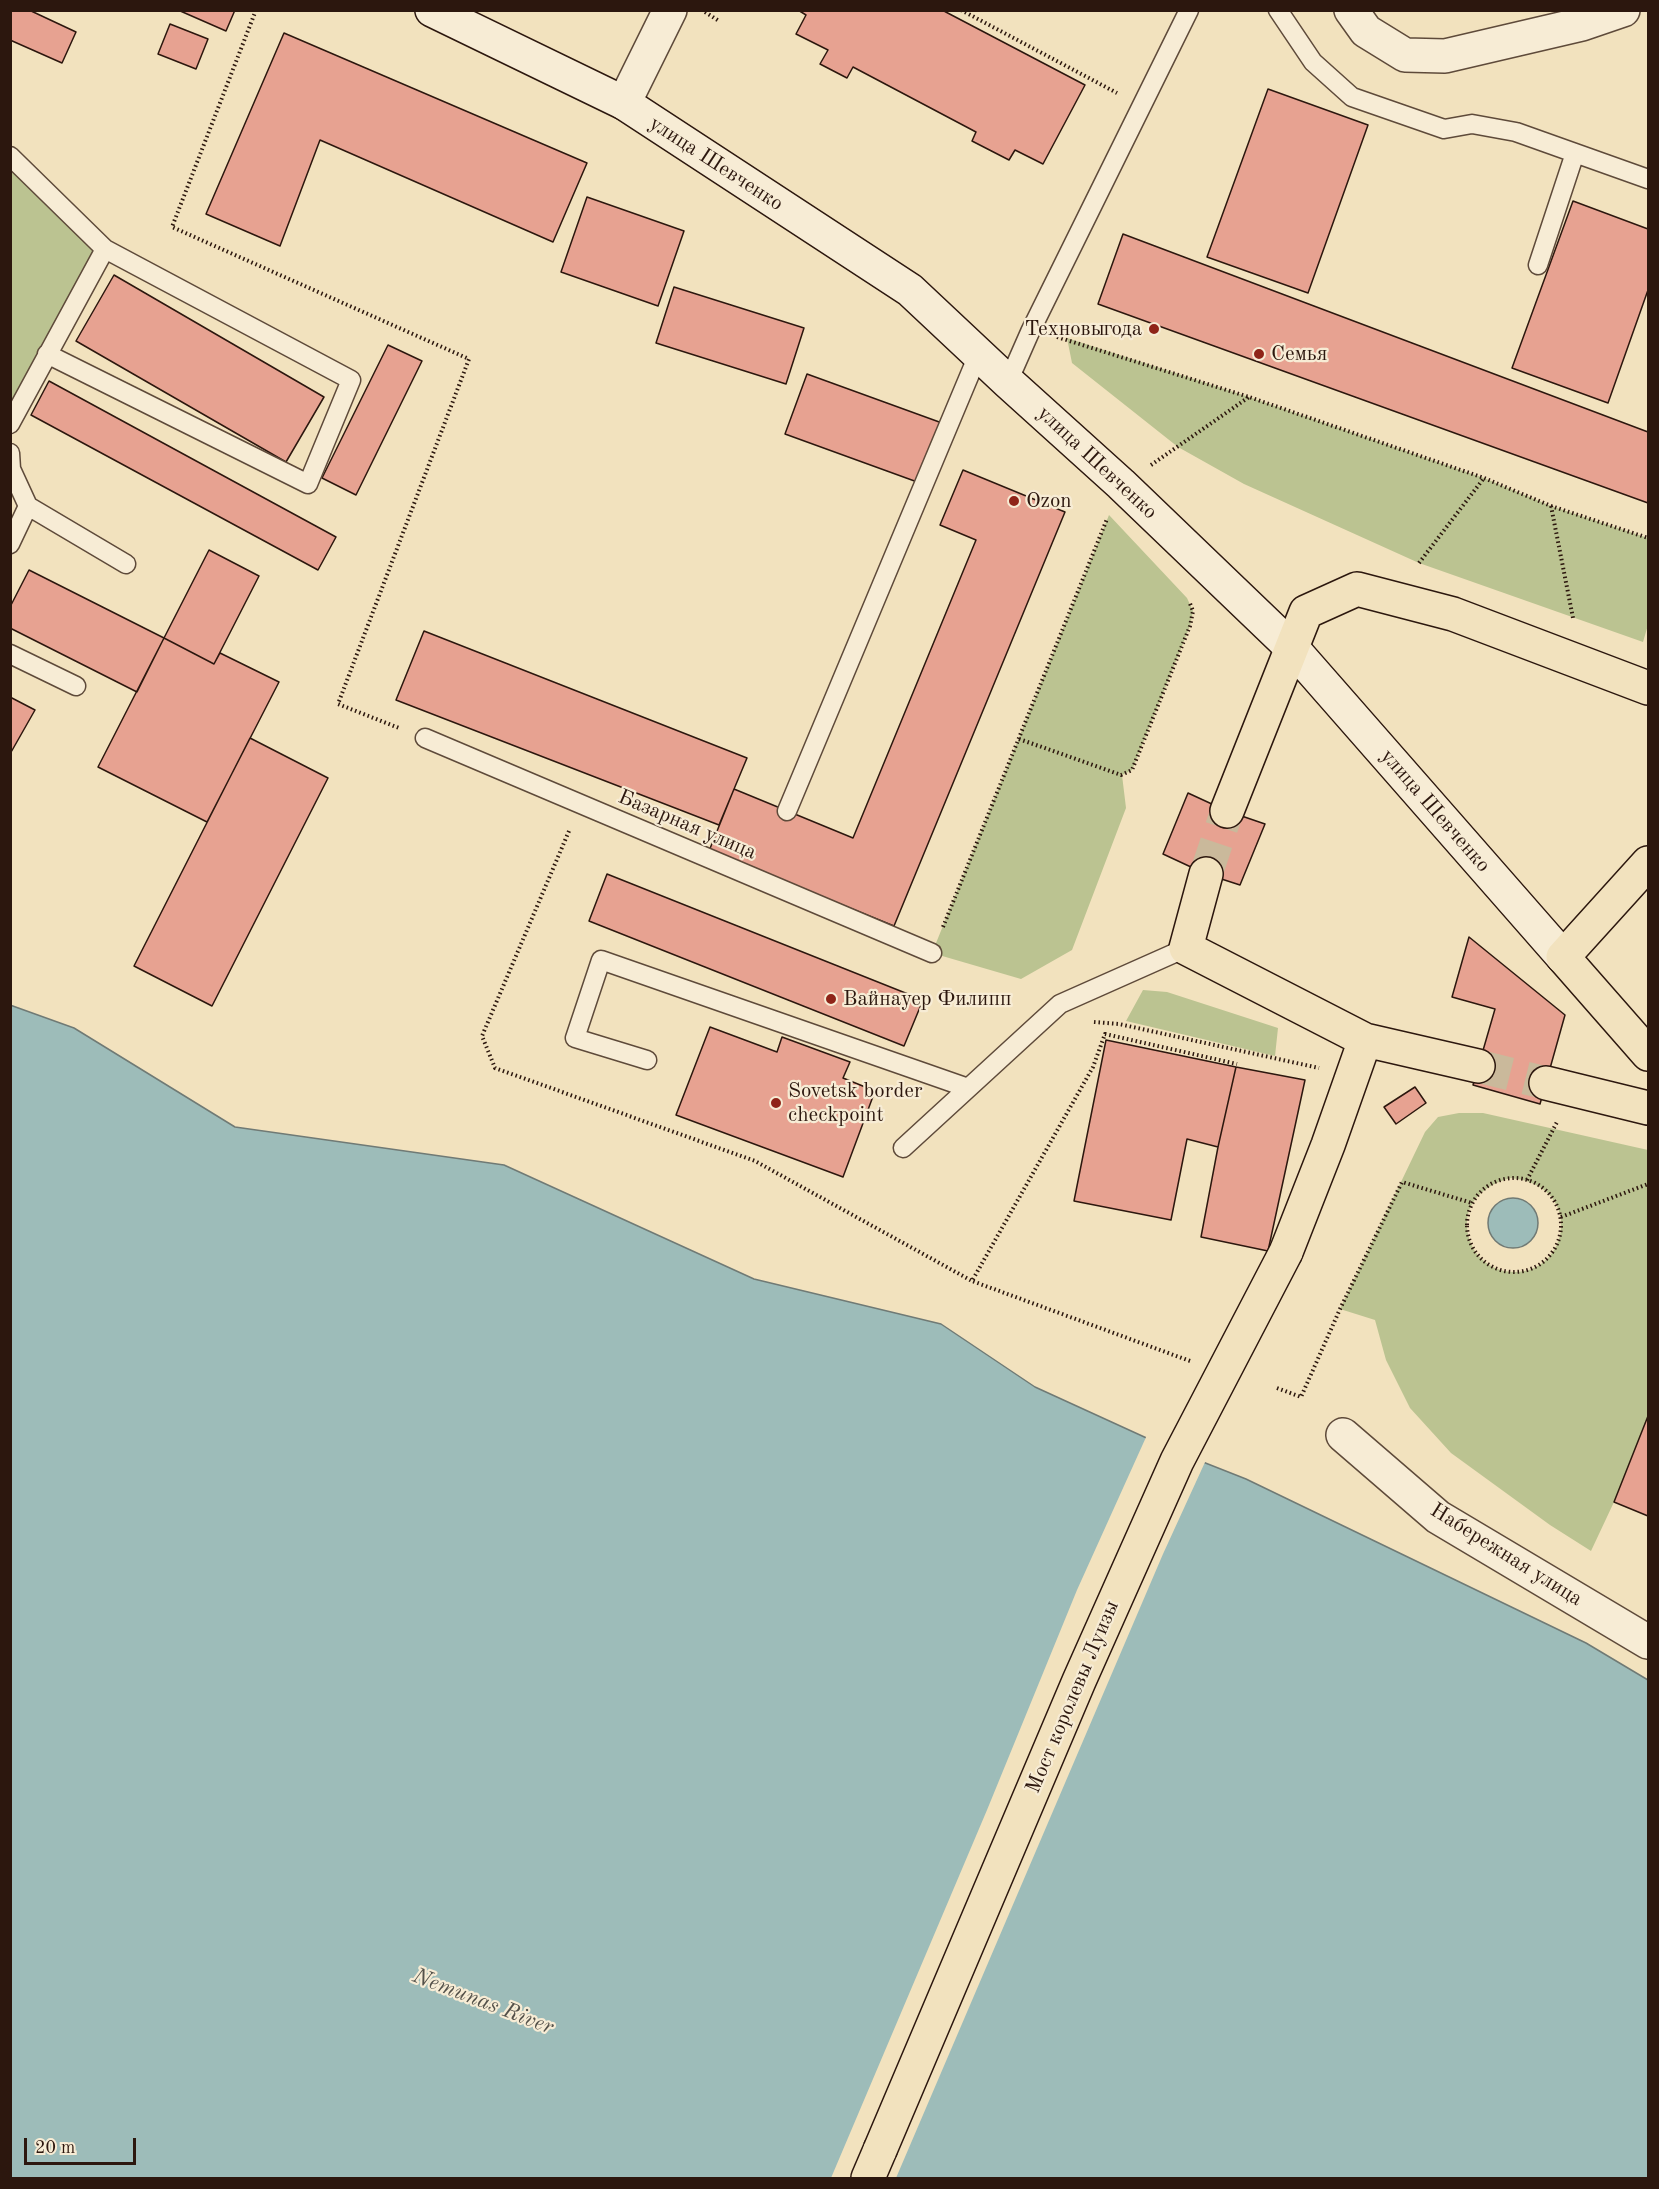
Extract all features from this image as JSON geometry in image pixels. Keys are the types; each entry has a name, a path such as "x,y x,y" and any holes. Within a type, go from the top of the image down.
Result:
{"main road":[{"name":"улица Шевченко","path":"432,10 624,103 910,290 978,355 1121,484 1293,649 1648,1054"},
{"path":"624,103 670,10"},
{"path":"1352,10 1366,31 1404,55 1445,56 1582,24 1623,10"},
{"path":"1227,810 1306,612 1357,589 1453,614 1648,688"},
{"path":"1563,957 1648,863"},
{"path":"1206,874 1186,948 1365,1040 1478,1066"},
{"name":"Мост королевы Луизы","path":"874,2164 1079,1681 1168,1482 1286,1252 1328,1145 1365,1040"},
{"path":"1546,1083 1648,1108"},
{"name":"Набережная улица","path":"1343,1435 1438,1517 1648,1642"}],"lane":[{"path":"1008,382 1030,332 1189,10"},
{"path":"1278,10 1313,62 1352,97 1444,129 1472,124 1516,132 1648,179"},
{"path":"1538,265 1575,153"},
{"path":"10,156 105,249 351,380 308,484 47,354"},
{"path":"10,424 105,249"},
{"path":"787,811 978,355"},
{"path":"10,453 11,469 28,506 126,564"},
{"path":"10,544 28,506"},
{"path":"10,654 76,687"},
{"name":"Базарная улица","path":"425,738 761,876 932,952"},
{"path":"903,1148 1060,1004 1186,948"},
{"path":"648,1060 575,1038 602,960 968,1088"}],"path":[{"path":"701,10 719,21"},
{"path":"961,10 1142,106"},
{"path":"1030,332 1067,338 1249,397 1484,478 1551,506 1648,538"},
{"path":"1121,484 1249,397"},
{"path":"1419,563 1484,478"},
{"path":"1551,506 1573,618"},
{"path":"932,952 1109,515 1117,524"},
{"path":"1018,739 1122,775 1132,770 1190,626 1192,611 1187,598"},
{"path":"1087,1024 1098,1022 1119,1024 1352,1076"},
{"path":"1196,1363 972,1281 1093,1067 1105,1034 1237,1064"},
{"path":"1527,1180 1556,1122 1566,1122"},
{"path":"1511,1178 1527,1180 1541,1185 1559,1208 1560,1238 1554,1251 1544,1262 1530,1270 1514,1273 1498,1270 1484,1262 1474,1250 1468,1235 1467,1219 1472,1203 1482,1191 1495,1182 1511,1178"},
{"path":"1277,1388 1301,1397 1340,1309 1402,1182 1472,1203"},
{"path":"1561,1217 1648,1184"}],"green space":[{"path":"11,156 105,249 11,424"},
{"path":"1067,338 1249,397 1484,478 1551,506 1648,538 1648,625 1643,642 1419,563 1244,484 1178,447 1072,363"},
{"path":"1109,515 1187,598 1193,611 1190,626 1132,770 1122,775 1126,808 1072,950 1021,979 932,953"},
{"path":"1143,990 1167,992 1278,1028 1275,1056 1126,1021"},
{"path":"1459,1113 1483,1113 1648,1150 1648,1416 1614,1502 1591,1551 1550,1525 1451,1453 1410,1408 1386,1360 1375,1320 1340,1309 1425,1132 1438,1117","holes":["1511,1178 1536,1185 1552,1198 1560,1214 1561,1232 1555,1249 1543,1263 1526,1271 1504,1271 1494,1268 1481,1259 1472,1246 1467,1222 1473,1202 1488,1188"]}],"water":[{"name":"Nemunas River","path":"10,1005 74,1028 235,1127 504,1165 754,1279 941,1324 1035,1387 1175,1451 1246,1479 1586,1643 1648,1680 1648,2178 11,2178"},
{"path":"1508,1198 1518,1198 1531,1205 1538,1218 1538,1228 1531,1241 1518,1248 1508,1248 1499,1244 1492,1237 1488,1228 1488,1218 1492,1209 1499,1202"}],"pier":[{"path":"1147,1435 1206,1460 1163,1554 896,2178 831,2178 987,1810 1077,1590"}],"building":[{"path":"10,10 29,10 76,32 62,63 10,40"},
{"path":"178,10 235,10 226,31"},
{"path":"798,10 942,10 1085,85 1043,164 1015,150 1009,160 972,141 976,132 853,67 847,78 820,64 828,50 796,34 806,15"},
{"path":"170,24 208,39 196,69 158,54"},
{"path":"284,33 587,163 553,242 320,140 280,246 206,214"},
{"path":"1268,89 1368,125 1308,293 1207,257"},
{"path":"587,197 684,231 658,306 561,272"},
{"path":"1573,201 1648,229 1648,290 1608,403 1512,368"},
{"path":"1123,234 1648,432 1648,503 1098,304"},
{"path":"114,275 324,397 286,462 76,341"},
{"path":"674,287 804,328 786,384 656,343"},
{"path":"388,345 422,361 356,495 322,478"},
{"path":"807,374 942,423 920,483 785,434"},
{"path":"49,381 336,537 318,570 31,415"},
{"path":"963,470 1065,512 894,926 709,851 734,789 853,838 976,540 940,525"},
{"path":"209,550 259,576 214,664 164,638"},
{"path":"29,570 164,638 137,692 10,628 10,607"},
{"path":"424,631 747,758 719,825 396,700"},
{"path":"164,638 214,664 220,653 279,682 207,822 98,767"},
{"path":"10,697 35,710 10,754"},
{"path":"250,738 328,778 212,1006 134,966"},
{"path":"1188,793 1227,811 1265,824 1240,885 1206,874 1163,854"},
{"name":"Sovetsk border checkpoint","path":"607,874 923,1000 904,1046 589,921"},
{"path":"1469,937 1565,1015 1540,1104 1473,1085 1495,1009 1452,997"},
{"name":"Sovetsk border checkpoint","path":"710,1027 777,1052 782,1037 850,1062 843,1078 875,1091 843,1177 676,1115"},
{"path":"1106,1040 1236,1067 1218,1147 1187,1139 1171,1220 1074,1201"},
{"path":"1236,1067 1305,1080 1268,1251 1201,1237"},
{"path":"1415,1087 1426,1103 1396,1124 1384,1107"},
{"path":"1648,1416 1648,1516 1614,1502"}],"tunnel":[{"path":"1206,874 1227,811"},
{"path":"1478,1066 1546,1083"}],"place":[{"name":"Техновыгода","path":"1154,329"},
{"name":"Семья","path":"1259,354"},
{"name":"Ozon","path":"1014,501"},
{"name":"Вайнауер Филипп","path":"831,999"},
{"name":"Sovetsk border checkpoint","path":"776,1103"}]}
